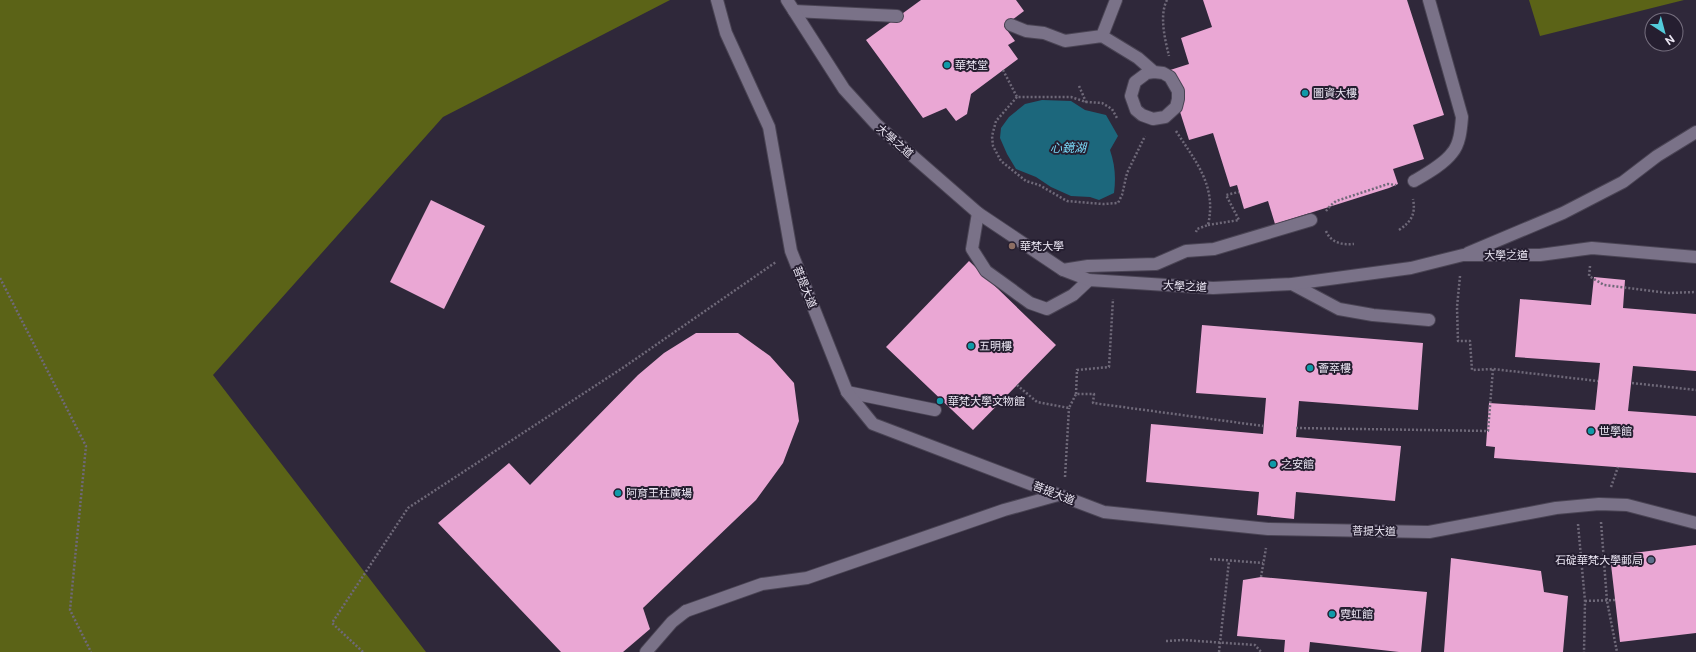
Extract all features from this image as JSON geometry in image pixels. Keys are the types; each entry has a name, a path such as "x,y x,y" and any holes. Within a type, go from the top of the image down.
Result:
{"street":[{"name":"菩提大道","path":"717,0 726,33 769,127 791,251 847,392 873,424 1104,512 1268,529 1429,532 1556,508 1600,504 1627,506 1696,523"},
{"name":"大學之道","path":"787,0 844,89 876,124 978,213 1063,270 1089,280 1114,283 1213,288 1292,284 1411,268 1464,255 1540,255 1592,248 1696,257"},
{"path":"1102,36 1116,0"},
{"path":"1414,181 1433,170 1452,153 1460,135 1462,117 1429,0"},
{"path":"794,11 896,16"},
{"path":"1011,24 1026,31 1044,33 1065,41 1102,36 1138,58 1154,72"},
{"path":"1154,72 1163,73 1170,77 1178,91 1178,99 1176,107 1170,113 1165,117 1153,119 1142,115 1136,110 1131,96 1135,82 1147,73 1154,72"},
{"path":"1464,255 1563,212 1623,182 1656,156 1696,132"},
{"path":"978,213 972,249 986,271 1030,303 1046,309 1072,295 1089,280"},
{"path":"1063,270 1088,266 1156,264 1186,251 1214,249 1311,220"},
{"path":"1292,284 1339,308 1373,315 1429,320"},
{"path":"847,392 935,410"},
{"path":"646,652 672,622 686,611 762,584 807,578 1004,510 1058,495"}],"path":[{"path":"1003,70 1017,97"},
{"path":"1079,86 1086,102"},
{"path":"1118,118 1112,109 1102,103 1086,102 1071,97 1017,97 996,121 992,136 993,146 1001,161 1026,181 1039,185 1068,201 1103,204 1118,203 1122,195 1126,173 1153,119"},
{"path":"1175,130 1200,167 1206,183 1212,210 1208,225"},
{"path":"1326,212 1336,201 1388,184 1403,187"},
{"path":"1186,251 1192,247 1192,241 1197,229 1208,225 1239,220 1226,195 1239,192"},
{"path":"1399,230 1411,220 1414,213 1413,198"},
{"path":"1324,226 1327,234 1339,244 1354,244"},
{"path":"363,652 332,623 408,508 624,367 791,251"},
{"path":"1589,276 1604,285 1670,293 1696,292"},
{"path":"0,278 86,446 70,610 91,652"},
{"path":"1459,280 1457,307 1458,341 1470,341 1472,370 1492,369 1598,381"},
{"path":"1058,495 1066,474 1069,408 1076,394 1077,370 1108,367 1114,283"},
{"path":"1296,428 1488,431 1492,369"},
{"path":"1632,383 1696,390"},
{"path":"1017,385 1037,402 1069,408"},
{"path":"1076,394 1094,394 1093,403 1263,426"},
{"path":"1613,480 1618,467"},
{"path":"1600,504 1607,601 1617,652"},
{"path":"1576,506 1585,601 1584,652"},
{"path":"1261,577 1268,529"},
{"path":"1210,559 1264,563"},
{"path":"1219,652 1229,561"},
{"path":"1585,601 1615,600"},
{"path":"1166,641 1183,640 1255,645 1261,652"}],"green space":[{"path":"0,0 670,0 443,117 213,375 426,652 0,652"},
{"path":"1529,0 1684,0 1540,36"}],"water":[{"name":"心鏡湖","path":"1042,100 1071,101 1085,110 1106,115 1118,136 1110,150 1115,171 1114,193 1099,200 1090,197 1071,196 1051,187 1036,177 1016,169 1000,138 1001,128 1009,117 1025,104"}],"building":[{"name":"華梵堂","path":"921,0 1016,0 1024,11 1004,26 1015,41 1008,45 1018,59 971,94 967,114 956,121 946,108 923,118 866,40"},
{"name":"圖資大樓","path":"1203,0 1407,0 1444,115 1413,125 1424,159 1393,169 1398,184 1389,188 1275,224 1268,201 1244,209 1237,185 1230,187 1213,133 1189,140 1167,71 1189,64 1181,38 1212,27"},
{"path":"431,200 485,226 444,309 390,282"},
{"name":"五明樓","path":"969,261 1056,345 973,430 886,347"},
{"path":"1594,277 1625,280 1623,308 1696,314 1696,371 1633,366 1628,411 1696,416 1696,473 1494,458 1495,447 1486,446 1489,403 1595,410 1600,363 1515,357 1520,299 1591,305"},
{"path":"1202,325 1423,343 1418,410 1299,401 1296,437 1401,446 1395,501 1296,492 1294,519 1257,515 1259,492 1146,482 1151,424 1263,434 1266,398 1196,393"},
{"name":"阿育王柱廣場","path":"696,333 738,333 770,356 794,383 799,421 783,463 756,500 643,608 650,629 623,652 561,652 438,523 509,463 530,485 638,375 664,353"},
{"path":"1696,545 1696,633 1620,642 1610,556"},
{"path":"1451,558 1541,571 1544,592 1568,596 1563,652 1444,652"},
{"name":"霓虹館","path":"1261,577 1427,592 1421,652 1399,652 1310,642 1309,652 1284,652 1285,640 1237,636 1243,580"}],"place":[{"name":"華梵堂","path":"947,65"},
{"name":"圖資大樓","path":"1305,93"},
{"name":"華梵大學","path":"1012,246"},
{"name":"五明樓","path":"971,346"},
{"name":"薈萃樓","path":"1310,368"},
{"name":"華梵大學文物館","path":"940,401"},
{"name":"世學館","path":"1591,431"},
{"name":"之安館","path":"1273,464"},
{"name":"阿育王柱廣場","path":"618,493"},
{"name":"石碇華梵大學郵局","path":"1651,560"},
{"name":"霓虹館","path":"1332,614"}]}
